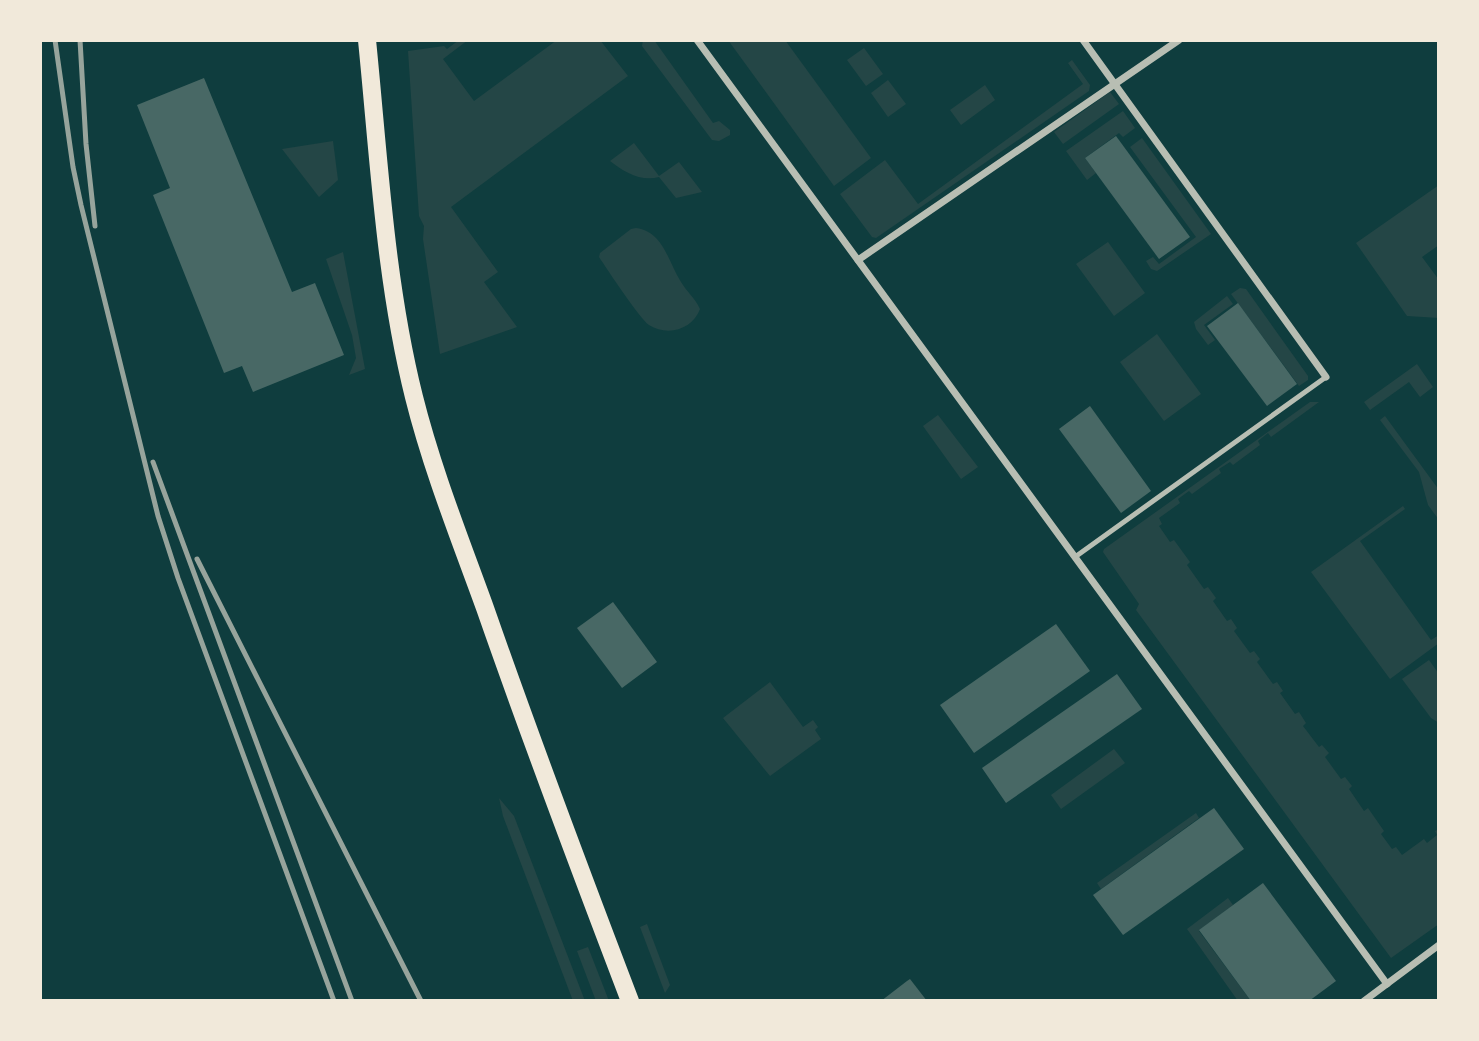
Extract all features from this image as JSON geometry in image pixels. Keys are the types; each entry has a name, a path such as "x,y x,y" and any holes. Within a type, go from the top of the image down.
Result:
{"main road":[{"path":"367,40 388,243 414,398 434,466 541,766 630,1001"}],"street":[{"path":"697,40 1387,984"},
{"path":"1083,40 1326,377"},
{"path":"858,260 1179,40"},
{"path":"1364,1001 1439,945"}],"lane":[{"path":"1075,557 1326,377"}],"shaded area":[{"path":"459,40 468,40 443,59 474,101 557,40 600,40 628,76 451,207 498,272 484,282 517,327 440,354 423,239 424,226 419,216 408,51 444,46 447,49"},
{"path":"643,40 654,40 713,123 719,121 730,130 730,135 719,141 712,140 642,46"},
{"path":"728,40 785,40 871,158 834,186"},
{"path":"864,48 883,74 866,86 847,60"},
{"path":"1072,60 1090,85 1089,91 876,238 872,237 840,194 885,160 918,204 1083,84 1068,63"},
{"path":"888,80 906,104 888,117 871,93"},
{"path":"985,85 995,100 961,125 950,110"},
{"path":"1110,92 1119,104 1063,144 1054,132"},
{"path":"1123,111 1135,128 1123,137 1119,133 1085,158 1096,173 1087,180 1066,151"},
{"path":"1142,138 1211,234 1157,271 1151,269 1146,261 1153,257 1159,264 1196,237 1130,147"},
{"path":"333,141 338,180 319,197 282,149"},
{"path":"634,143 659,176 679,162 702,192 676,198 659,177 633,175 610,161"},
{"path":"1439,185 1439,245 1422,257 1439,280 1439,318 1407,316 1356,243"},
{"path":"636,228 653,235 659,242 681,282 700,309 697,316 686,326 664,330 649,325 599,257 600,253"},
{"path":"1108,242 1145,293 1114,316 1076,264"},
{"path":"343,252 365,369 349,375 356,358 352,335 326,259"},
{"path":"1240,288 1246,289 1308,376 1308,380 1299,386 1231,294"},
{"path":"1227,296 1233,304 1204,325 1215,340 1208,345 1194,322"},
{"path":"1157,334 1201,394 1164,421 1120,362"},
{"path":"1417,364 1433,387 1420,397 1409,382 1370,410 1364,402"},
{"path":"1310,402 1319,402 1271,437 1268,433 1258,441 1260,445 1233,465 1230,462 1219,469 1221,473 1192,494 1189,491 1178,499 1180,503 1159,518 1162,524 1159,526 1170,542 1174,540 1190,562 1187,565 1204,589 1208,587 1216,598 1213,601 1227,621 1231,619 1237,628 1234,631 1250,653 1254,651 1260,659 1257,662 1273,684 1277,682 1283,691 1280,693 1295,714 1299,712 1306,723 1303,726 1319,747 1322,745 1329,753 1325,757 1341,779 1345,777 1352,786 1349,789 1364,811 1368,808 1384,831 1381,834 1392,849 1396,847 1402,855 1424,839 1427,843 1437,835 1435,831 1439,829 1439,924 1391,958 1136,610 1139,604 1103,552"},
{"path":"938,415 978,467 961,479 923,426"},
{"path":"1385,416 1439,490 1439,520 1428,505 1419,472 1380,420"},
{"path":"1403,506 1405,509 1360,541 1431,640 1439,635 1439,643 1390,679 1311,572"},
{"path":"1429,660 1439,674 1439,723 1431,718 1402,679"},
{"path":"770,682 803,727 813,720 821,739 770,776 723,718"},
{"path":"1114,749 1125,763 1061,809 1051,795"},
{"path":"499,798 514,816 585,1001 573,1001 503,816"},
{"path":"1196,813 1199,818 1101,889 1097,883"},
{"path":"1228,898 1233,905 1199,931 1251,1001 1238,1001 1187,929"},
{"path":"647,924 670,985 665,993 640,927"},
{"path":"588,947 609,1001 596,1001 577,951"}],"building":[{"path":"204,78 292,292 315,283 344,355 253,392 242,366 224,373 153,195 170,188 137,105"},
{"path":"1116,136 1190,237 1159,259 1085,158"},
{"path":"1238,303 1297,384 1267,406 1207,326"},
{"path":"1090,406 1151,491 1121,513 1059,429"},
{"path":"613,602 657,662 622,688 577,628"},
{"path":"1056,624 1090,671 974,753 940,705"},
{"path":"1117,674 1142,709 1006,803 982,768"},
{"path":"1214,808 1244,849 1123,935 1093,895"},
{"path":"1263,883 1336,981 1309,1001 1251,1001 1199,930"},
{"path":"910,979 927,1001 881,1001 907,981"}],"railway":[{"path":"55,40 81,205 158,516 178,578 334,1001"},
{"path":"80,40 86,144 95,226"},
{"path":"153,462 352,1001"},
{"path":"197,559 421,1001"}]}
